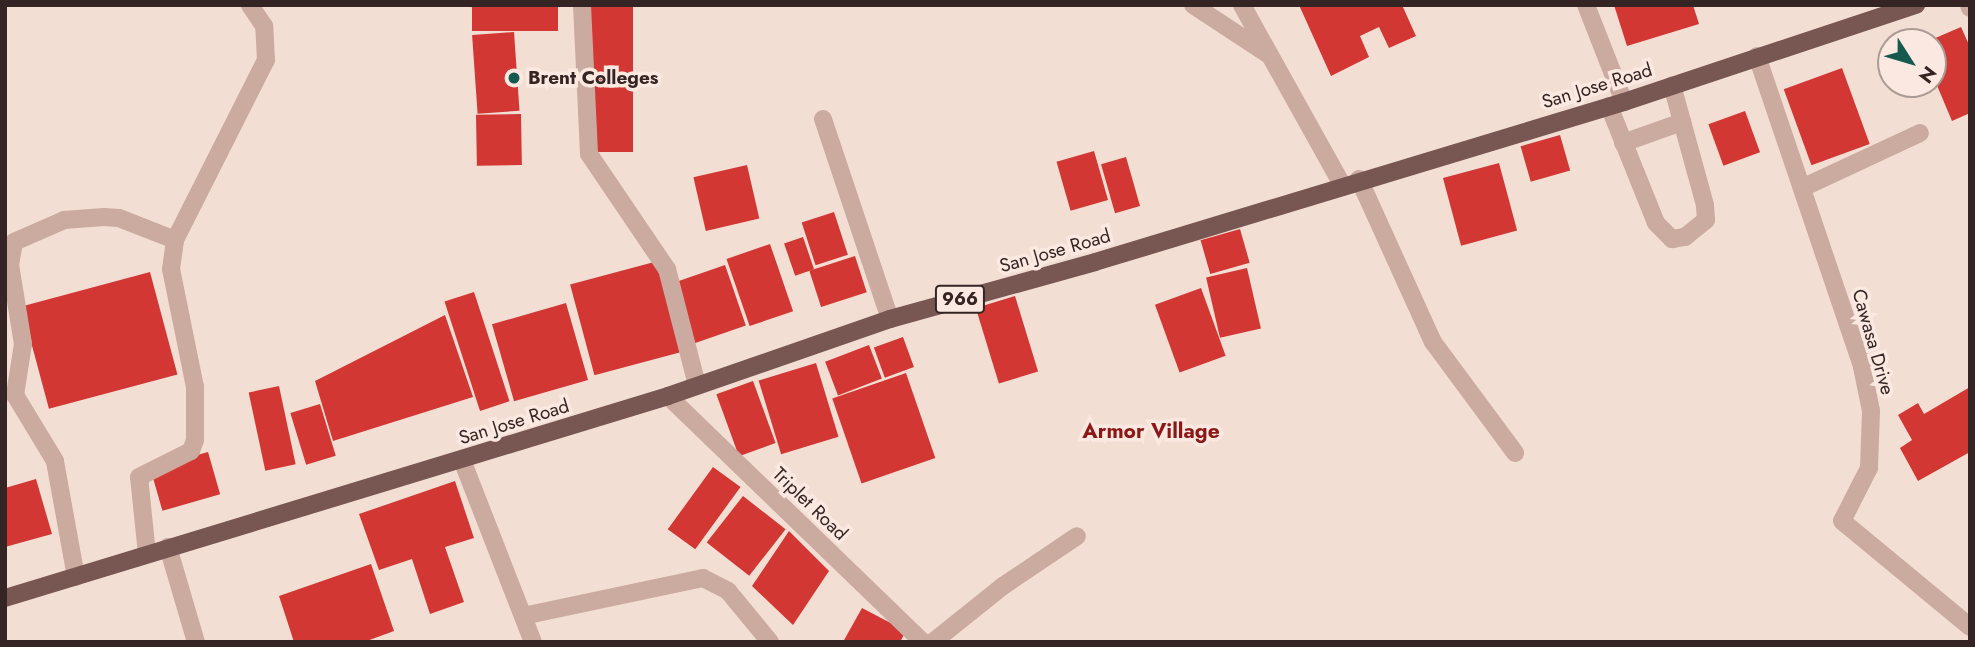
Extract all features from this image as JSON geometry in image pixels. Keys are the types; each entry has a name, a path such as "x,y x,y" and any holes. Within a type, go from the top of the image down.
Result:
{"main road":[{"name":"San Jose Road","path":"5,598 668,396 890,318 1095,262 1350,182 1616,104 1916,5"}],"street":[{"path":"147,554 139,477 191,451 195,440 195,387 171,269 175,240 266,60 264,26 250,5"},
{"path":"582,5 589,155 667,269 696,385"},
{"path":"1193,5 1273,57"},
{"path":"1242,5 1350,182 1433,342 1515,453"},
{"path":"1586,5 1616,104 1623,143 1656,223 1672,239 1685,237 1706,220 1672,85"},
{"name":"Cawasa Drive","path":"1757,56 1862,367 1871,411 1874,438 1869,468 1842,521 1970,627"},
{"path":"823,119 890,318"},
{"path":"1623,143 1682,122"},
{"path":"1802,188 1920,133"},
{"path":"76,577 55,461 15,395 23,344 10,265 14,242 64,220 104,217 119,218 175,240"},
{"name":"Triplet Road","path":"668,396 923,642"},
{"path":"462,460 533,642"},
{"path":"933,642 1003,586 1077,536"},
{"path":"168,547 196,642"},
{"path":"523,616 703,578 728,591 770,642"}],"building":[{"path":"472,5 558,5 558,31 472,31"},
{"path":"588,5 633,5 633,152 588,152"},
{"path":"1299,5 1402,5 1416,36 1389,48 1379,27 1360,36 1369,57 1331,76"},
{"path":"1614,5 1693,5 1699,24 1627,46"},
{"path":"1961,27 1970,47 1970,113 1952,121 1942,98 1947,98 1947,33"},
{"path":"514,32 520,111 478,114 472,35"},
{"path":"1842,68 1870,144 1811,165 1784,89"},
{"path":"1745,111 1760,152 1723,166 1708,124"},
{"path":"521,114 522,165 477,166 476,115"},
{"path":"1560,135 1570,171 1531,182 1521,146"},
{"path":"1094,151 1108,200 1071,211 1057,162"},
{"path":"1126,157 1140,206 1115,213 1101,164"},
{"path":"1499,163 1517,231 1461,246 1443,178"},
{"path":"747,165 759,219 706,231 693,177"},
{"path":"834,212 848,255 816,265 802,223"},
{"path":"1240,229 1250,263 1210,274 1201,240"},
{"path":"803,237 814,269 795,276 784,244"},
{"path":"770,244 793,311 750,326 727,259"},
{"path":"855,256 867,292 821,307 809,271"},
{"path":"658,261 682,352 594,375 570,285"},
{"path":"725,265 746,326 694,343 673,283"},
{"path":"1247,268 1261,328 1220,338 1206,277"},
{"path":"150,272 177,374 49,409 22,306"},
{"path":"1201,288 1226,356 1180,372 1155,305"},
{"path":"474,292 510,401 480,411 445,302"},
{"path":"1015,296 1038,372 999,384 976,308"},
{"path":"566,303 588,380 514,401 492,324"},
{"path":"445,315 473,397 333,441 315,381"},
{"path":"903,337 914,367 885,378 874,348"},
{"path":"869,345 882,379 838,395 825,362"},
{"path":"816,363 839,437 781,454 759,381"},
{"path":"906,373 935,458 862,483 832,398"},
{"path":"753,381 776,443 739,456 716,394"},
{"path":"279,386 296,464 265,471 249,392"},
{"path":"1970,387 1970,452 1918,481 1900,448 1912,440 1898,415 1918,403 1924,414"},
{"path":"320,404 336,456 306,465 290,413"},
{"path":"208,452 220,494 162,511 150,469"},
{"path":"713,467 741,487 695,549 668,529"},
{"path":"36,479 52,534 5,547 5,488"},
{"path":"455,481 474,538 445,547 464,602 430,614 412,559 379,570 359,514"},
{"path":"743,496 786,529 749,576 707,542"},
{"path":"789,531 829,571 793,625 752,586"},
{"path":"371,564 394,631 364,642 294,642 279,596"},
{"path":"862,608 906,631 900,642 843,642"}],"place":[{"name":"Brent Colleges","path":"514,78"}],"district":[{"name":"Armor Village","path":"1151,431"}]}
